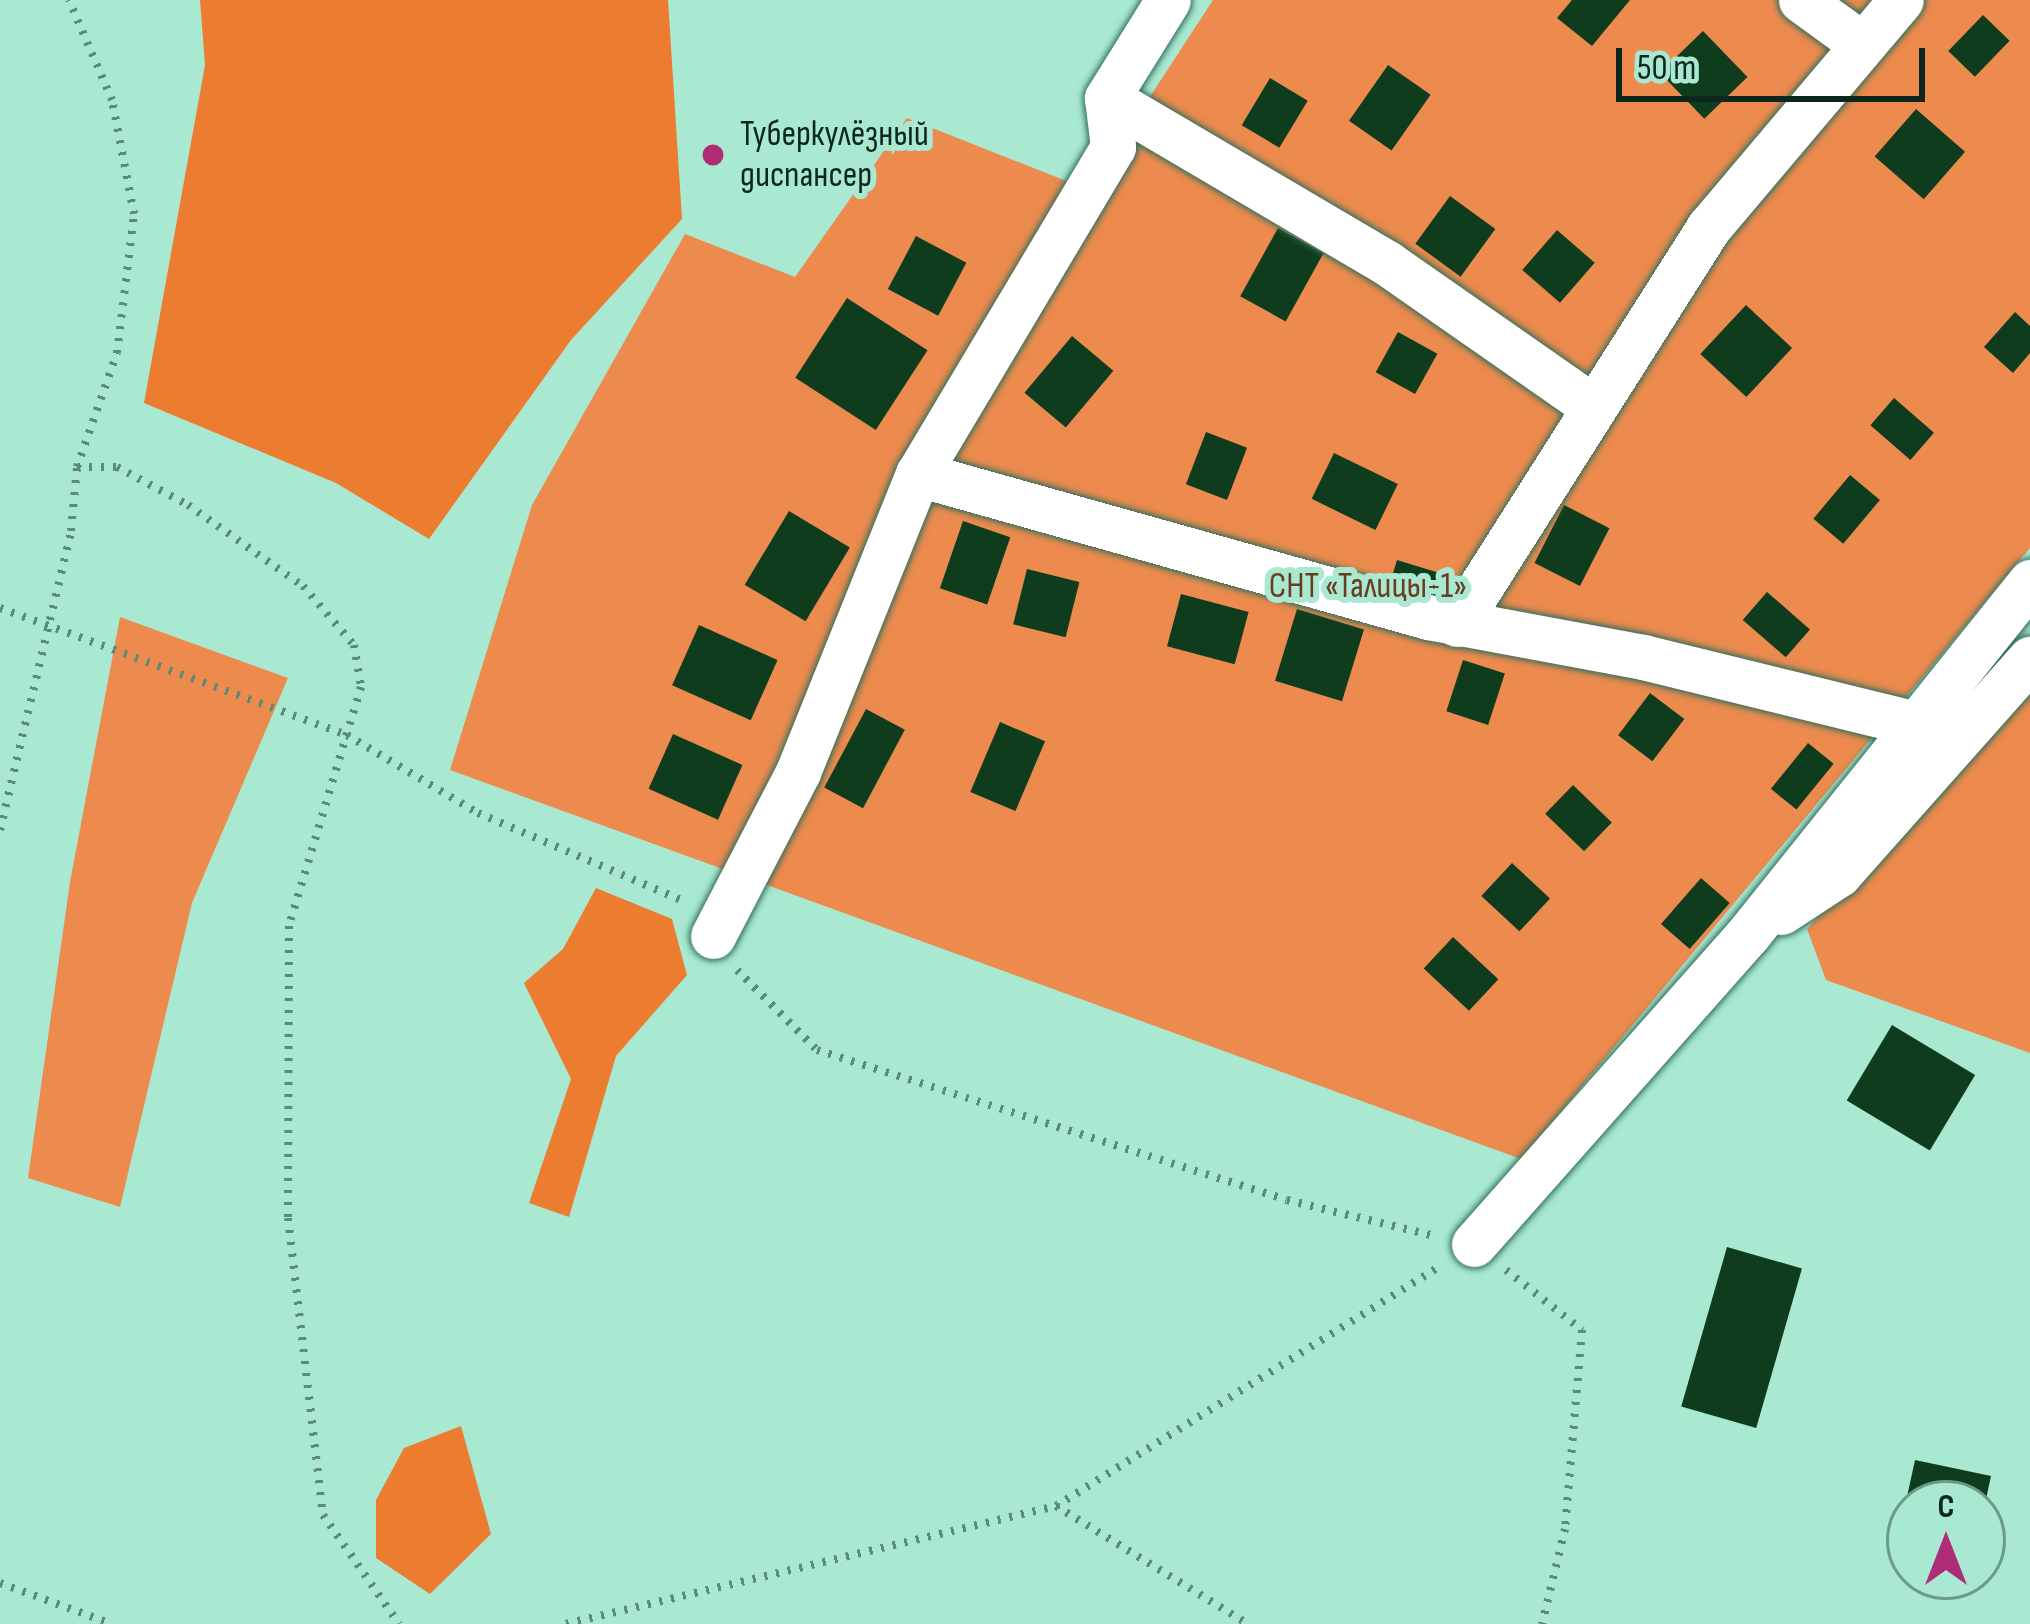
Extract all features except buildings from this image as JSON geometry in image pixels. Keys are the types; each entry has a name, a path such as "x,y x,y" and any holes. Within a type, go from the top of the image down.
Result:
{"lane":[{"path":"713,936 798,772 918,474 1113,147 1107,98 1168,0"},
{"path":"1801,0 1859,42"},
{"path":"1456,624 1709,227 1859,42 1901,0"},
{"path":"1107,98 1387,262 1592,406"},
{"path":"918,474 1456,624 1643,657 1912,723"},
{"path":"1474,1244 1749,933 1912,723 2030,582"},
{"path":"1749,933 1839,874 2030,659"}],"path":[{"path":"0,829 48,626 77,467 117,353 134,214 112,100 70,0"},
{"path":"77,467 117,467 188,505 303,586 354,645 361,687 290,926 288,1218 323,1515 399,1624"},
{"path":"0,608 347,735 478,813 693,904 733,967 817,1050 1287,1201 1474,1244 1582,1330 1565,1529 1542,1624"},
{"path":"566,1624 1055,1506 1474,1244"},
{"path":"1055,1506 1248,1624"},
{"path":"0,1583 112,1624"}],"green space":[{"name":"СНТ «Талицы-1»","path":"1213,0 2030,0 2030,548 1521,1159 450,770 532,505 685,234 795,277 907,118 1089,190"},
{"path":"120,617 288,678 192,903 120,1207 28,1178 70,882"},
{"path":"2030,680 2030,1053 1826,980 1807,929"}],"shaded area":[{"path":"200,0 668,0 682,219 571,340 429,539 336,483 144,403 205,65"},
{"path":"596,888 672,919 687,975 616,1056 569,1217 529,1203 571,1079 524,983 563,949"},
{"path":"461,1426 491,1534 430,1594 376,1558 376,1500 404,1448"}],"place":[{"name":"Туберкулёзный диспансер","path":"713,155"}]}
